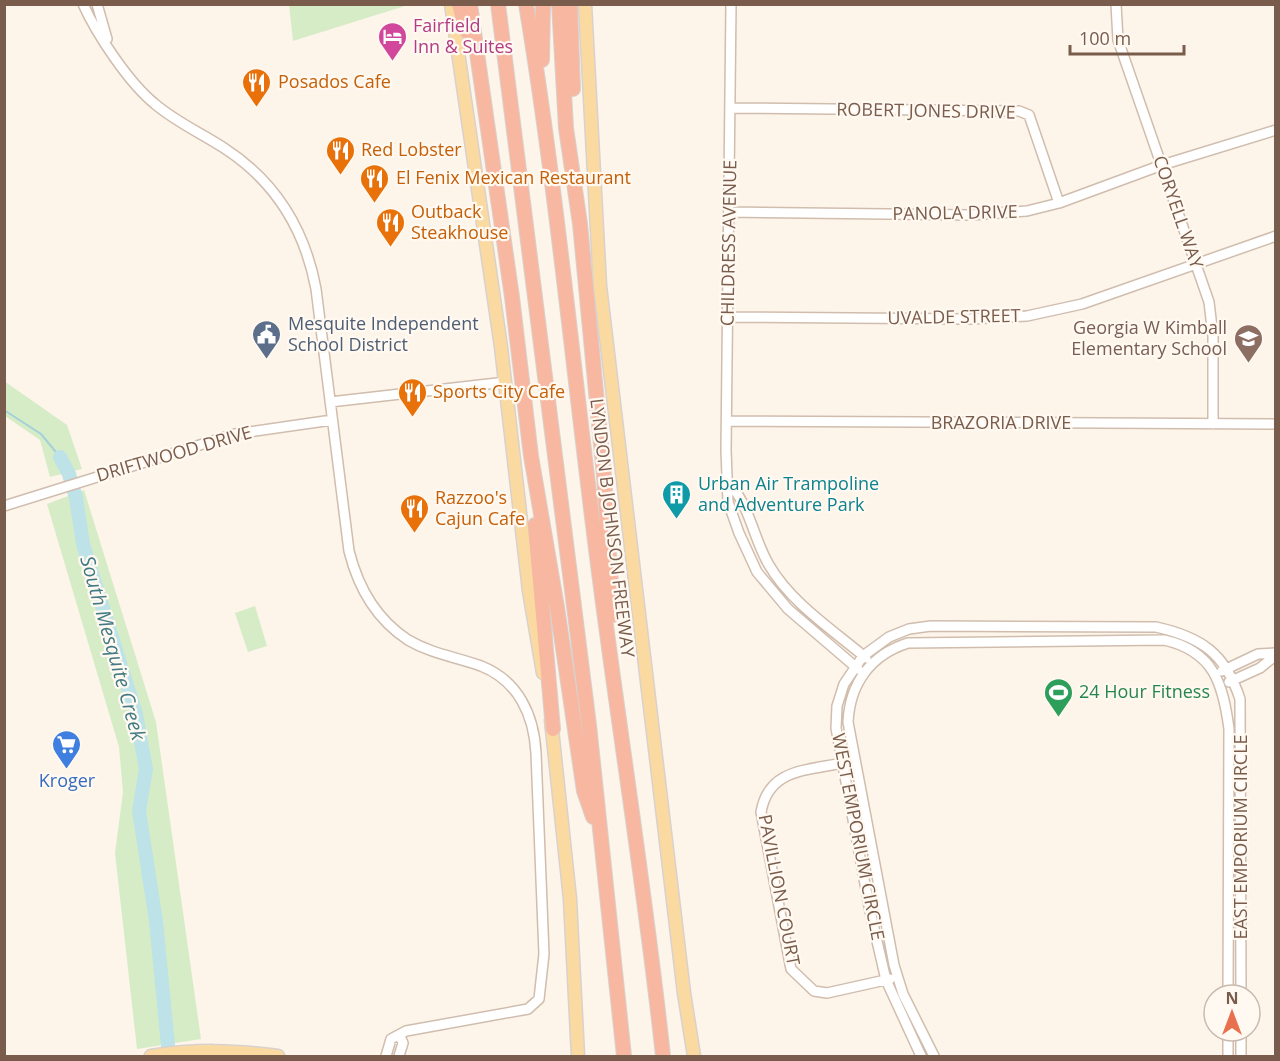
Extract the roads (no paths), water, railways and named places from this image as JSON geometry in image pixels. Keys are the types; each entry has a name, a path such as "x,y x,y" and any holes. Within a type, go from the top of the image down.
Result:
{"highway":[{"path":"459,4 483,87"},
{"path":"470,4 512,297 534,478 557,607 584,791 602,843"},
{"path":"498,4 602,843 624,1056"},
{"name":"LYNDON B JOHNSON FREEWAY","path":"526,4 541,99 663,1056"},
{"path":"541,99 543,4"},
{"path":"559,4 567,128 604,476 612,595 611,656"},
{"path":"570,4 575,128 572,160"},
{"path":"534,478 535,527 553,729"}],"main road":[{"path":"451,4 506,382 529,591 553,729 570,899 578,1056"},
{"name":"LYNDON B JOHNSON FREEWAY","path":"585,4 600,286 684,993 694,1056"},
{"path":"151,1056 191,1050 278,1056"}],"street":[{"path":"83,4 125,72 152,102 174,119 240,159 270,187 290,215 303,240 313,271 349,551 354,572 371,604 387,623 412,642 441,656 480,666 504,680 529,711 535,733 544,954 539,999 528,1009 413,1030 392,1039 386,1056"},
{"path":"97,4 108,44"},
{"name":"CHILDRESS AVENUE","path":"730,4 728,502 738,533 757,572 782,602 863,674"},
{"name":"CORYELL WAY","path":"1116,4 1118,40 1209,302 1213,336 1213,424"},
{"name":"ROBERT JONES DRIVE","path":"730,108 1019,111 1029,115 1059,203"},
{"name":"PANOLA DRIVE","path":"729,212 970,215 1027,211 1059,203 1162,165 1275,130"},
{"name":"UVALDE STREET","path":"728,316 969,320 1027,316 1082,304 1275,236"},
{"path":"330,402 506,382"},
{"name":"DRIFTWOOD DRIVE","path":"4,506 235,434 332,420"},
{"name":"BRAZORIA DRIVE","path":"727,421 1275,424"},
{"path":"728,482 740,495 755,537 769,566 792,594 872,663"},
{"path":"782,602 792,594"},
{"name":"WEST EMPORIUM CIRCLE","path":"921,1056 886,980 836,728 837,706 844,684 854,666 863,656 889,637 909,629 932,626 1156,627 1185,633 1210,648 1234,680"},
{"path":"1011,626 1011,640"},
{"path":"1106,626 1106,640"},
{"name":"WEST EMPORIUM CIRCLE","path":"934,1056 898,978 855,760 848,722 849,708 852,693 863,674 883,654 908,643 1151,639 1176,642 1198,654 1221,685"},
{"path":"1215,675 1258,654 1275,654"},
{"path":"1221,685 1260,668 1275,654"},
{"name":"EAST EMPORIUM CIRCLE","path":"1234,680 1240,699 1242,783 1241,983"},
{"name":"EAST EMPORIUM CIRCLE","path":"1221,685 1229,729 1228,983"},
{"name":"PAVILLION COURT","path":"855,760 782,776 764,795 761,812 791,969 814,991 827,993 898,978"},
{"path":"1228,782 1242,783"},
{"path":"863,872 876,869"},
{"path":"1228,901 1241,901"},
{"path":"399,1056 403,1043 400,1036"}],"waterway":[{"path":"4,410 41,434 60,457"},
{"name":"South Mesquite Creek","path":"60,457 69,474 76,498 83,544 136,714 146,769 139,811 156,921 169,1056"}],"place":[{"name":"Fairfield Inn & Suites","path":"392,62"},
{"name":"Posados Cafe","path":"257,108"},
{"name":"Red Lobster","path":"340,176"},
{"name":"El Fenix Mexican Restaurant","path":"375,204"},
{"name":"Outback Steakhouse","path":"390,248"},
{"name":"Mesquite Independent School District","path":"267,360"},
{"name":"Georgia W Kimball Elementary School","path":"1248,364"},
{"name":"Sports City Cafe","path":"412,418"},
{"name":"Urban Air Trampoline and Adventure Park","path":"677,520"},
{"name":"Razzoo's Cajun Cafe","path":"414,534"},
{"name":"24 Hour Fitness","path":"1058,718"},
{"name":"Kroger","path":"67,770"}]}
